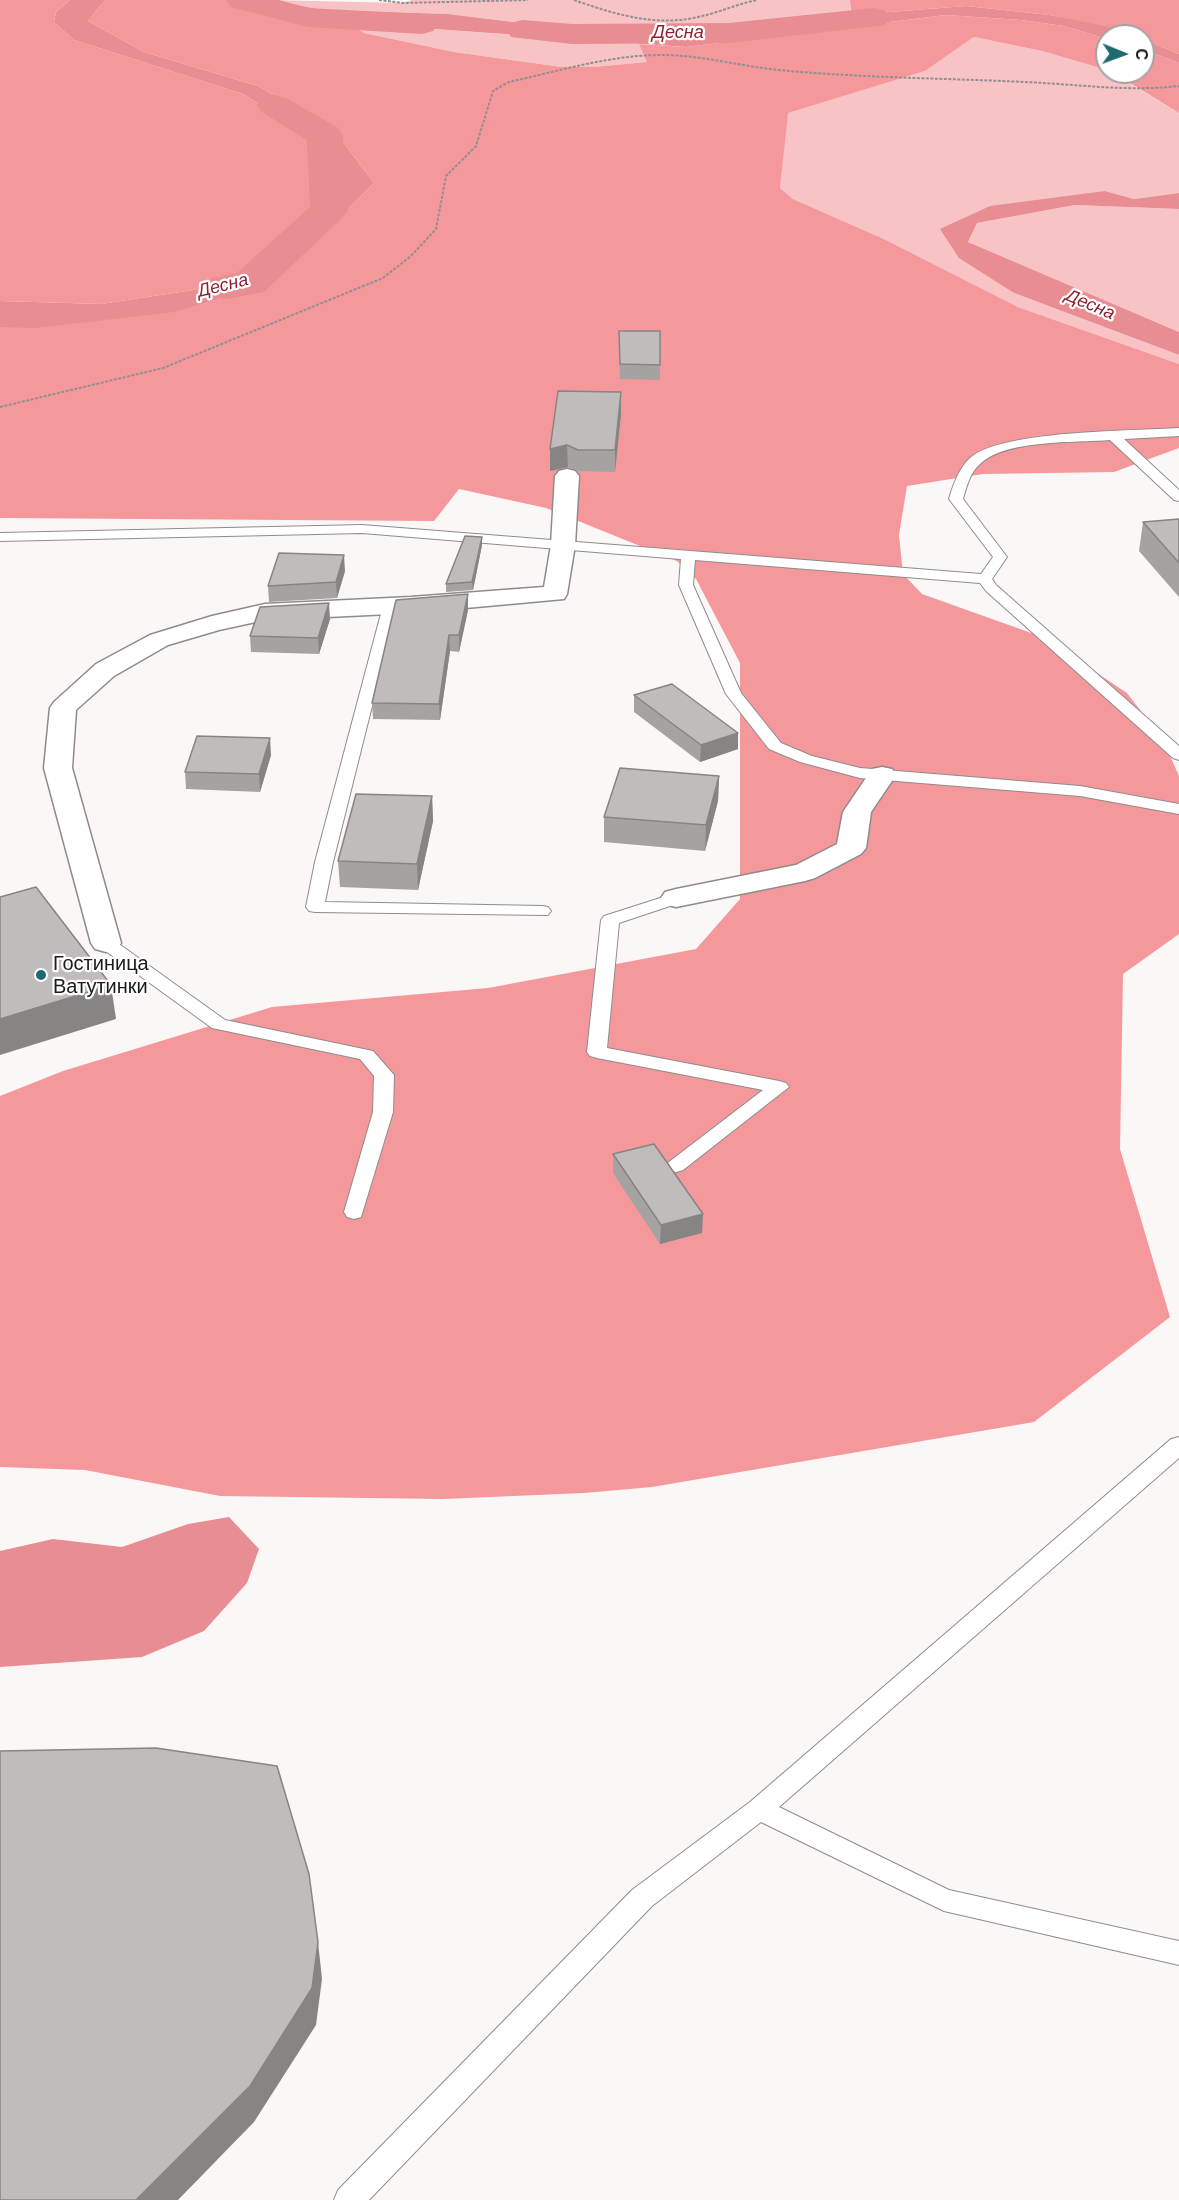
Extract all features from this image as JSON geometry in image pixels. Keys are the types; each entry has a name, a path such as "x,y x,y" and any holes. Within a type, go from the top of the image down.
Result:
{"street":[{"path":"105,943 58,768 63,708 105,670 159,640 212,624 265,612 555,594 563,545 567,476"},
{"path":"676,898 806,872 850,848 857,812 882,775"}],"lane":[{"path":"985,579 1000,557 956,499 961,483 975,461 1007,445 1179,432"},
{"path":"1113,436 1179,497"},
{"path":"0,537 362,529 985,579"},
{"path":"688,555 686,585 734,694 774,746 806,759 860,773 1080,791 1179,809"},
{"path":"985,579 991,588 1179,755"},
{"path":"390,606 327,851 315,907 542,911"},
{"path":"676,898 610,921 597,1052 779,1087 676,1166"},
{"path":"105,943 219,1024 366,1055 384,1076 383,1112 354,1212"},
{"path":"349,2200 642,1898 759,1809 1179,1445"},
{"path":"759,1809 944,1900 1179,1953"}],"path":[{"path":"379,0 403,3 528,0"},
{"path":"574,0 626,18 644,20 690,19 757,0"},
{"path":"0,407 163,368 383,278 411,256 436,229 446,176 476,146 493,91 509,82 618,58 660,55 699,56 776,70 897,79 1024,82 1145,90 1179,86"}],"shaded area":[{"path":"0,0 70,0 56,12 54,22 74,40 243,94 308,134 336,183 326,215 265,265 226,285 101,304 0,301"},
{"path":"105,0 236,0 350,23 364,33 454,52 562,67 593,67 647,62 639,44 686,47 946,15 1021,20 1064,26 1095,35 1095,66 1042,51 974,37 925,71 788,113 780,188 793,199 884,239 1018,307 1179,364 1179,448 1114,472 983,474 907,486 899,535 903,574 922,594 1034,634 1127,693 1163,740 1179,776 1179,934 1123,974 1120,1149 1170,1317 1034,1422 652,1487 584,1493 443,1499 220,1496 85,1470 0,1467 0,1096 63,1071 272,1007 488,988 696,949 740,899 740,663 696,579 677,561 546,508 459,489 434,521 0,518 0,327 273,282 374,183 336,133 258,86 144,52 88,21"},
{"path":"267,0 403,3 412,0 850,0 850,15 741,36 683,37 602,33 448,14 325,10"},
{"path":"850,0 1179,0 1179,54 1155,44 1155,24 1095,25 1050,15 966,6 851,15"},
{"path":"350,23 639,44 648,62 562,67 454,52 364,33"},
{"path":"974,37 1042,51 1095,66 1095,84 1130,84 1179,113 1179,193 1134,199 1105,191 941,229 1014,293 1179,355 1179,364 1018,307 884,239 793,199 780,188 787,113 925,71"},
{"path":"1155,54 1179,63 1179,113 1132,84 1155,84"},
{"path":"1075,205 1179,209 1179,332 968,242 977,223"}],"water":[{"path":"70,0 105,0 88,21 144,52 258,86 336,133 374,183 273,282 174,312 35,328 0,327 0,301 101,304 226,285 265,265 326,215 336,183 308,134 243,94 74,40 54,22 56,12"},
{"path":"236,0 267,0 325,10 448,14 602,33 683,37 741,36 851,15 966,6 1050,15 1095,24 1095,35 1064,26 1021,20 946,15 686,47 350,23"},
{"path":"1155,44 1179,54 1179,63 1155,54"},
{"path":"1105,191 1134,199 1179,193 1179,209 1075,205 977,223 968,242 1179,332 1179,355 1014,293 959,258 940,229 990,206"},
{"path":"229,1517 259,1549 247,1583 204,1631 142,1657 0,1667 0,1551 53,1539 122,1547 188,1524"}],"building":[{"path":"619,331 660,331 660,365 620,364"},
{"path":"558,391 621,392 615,450 578,450 567,445 550,449"},
{"path":"1179,519 1179,563 1143,522"},
{"path":"465,536 482,537 472,582 446,584"},
{"path":"279,553 344,555 336,582 268,586"},
{"path":"468,594 459,635 449,635 439,704 372,703 396,600"},
{"path":"329,603 318,638 250,636 260,607"},
{"path":"672,684 738,733 701,745 634,695"},
{"path":"197,736 270,738 259,774 185,772"},
{"path":"620,768 719,776 706,825 604,817"},
{"path":"356,794 432,796 417,864 338,861"},
{"name":"Гостиница Ватутинки","path":"36,887 111,985 0,1019 0,897"},
{"path":"654,1144 703,1214 661,1225 613,1154"},
{"path":"156,1748 277,1766 309,1874 318,1942 312,1988 250,2086 136,2200 0,2200 0,1751"}],"waterway":[{"name":"Десна","path":"242,0 308,17 422,24"},
{"name":"Десна","path":"522,30 572,34 729,33 874,18"},
{"name":"Десна","path":"226,287 250,283 329,210 325,136 274,105"}],"place":[{"name":"Гостиница Ватутинки","path":"41,975"}]}
